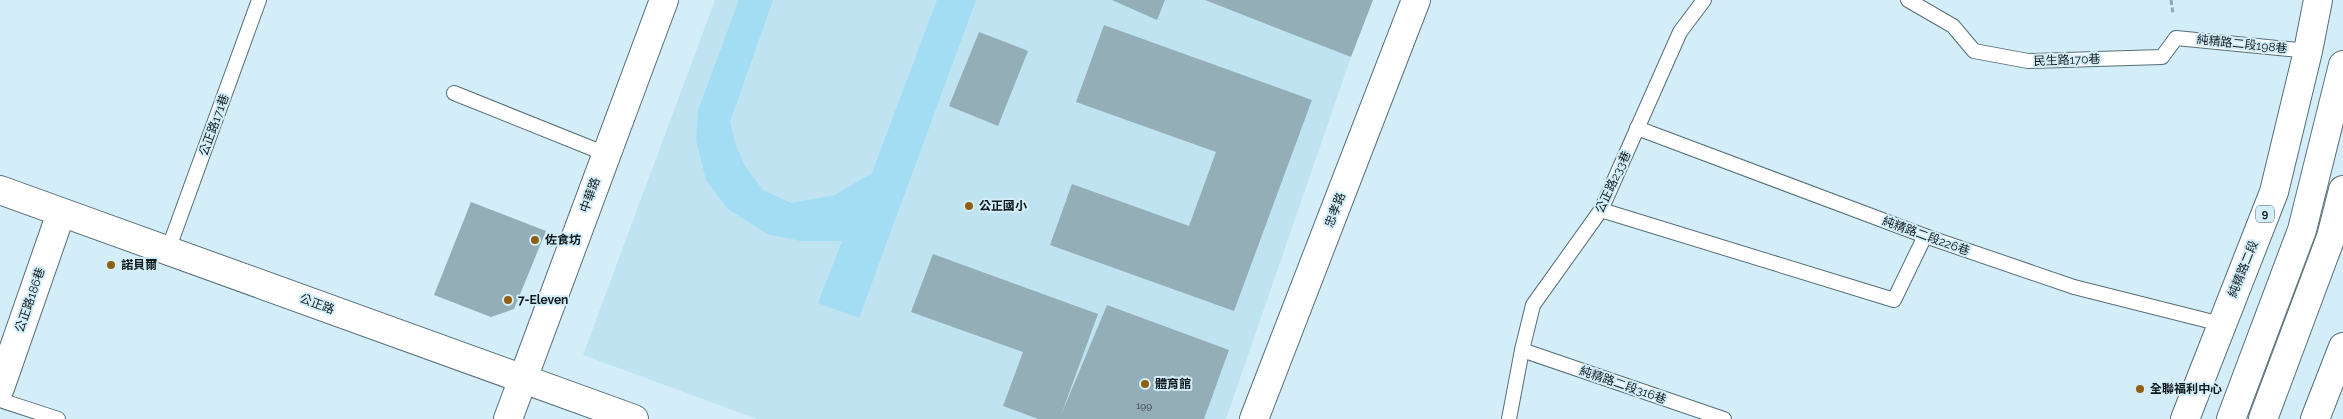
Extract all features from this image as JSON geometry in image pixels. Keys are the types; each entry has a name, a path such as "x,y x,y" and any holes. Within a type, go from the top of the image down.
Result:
{"street":[{"name":"中華路","path":"508,419 664,0"},
{"name":"忠孝路","path":"1254,419 1416,0"},
{"name":"純精路二段","path":"2185,419 2274,192 2308,51 2318,0"},
{"path":"2231,419 2302,230 2343,65"},
{"name":"公正路","path":"0,190 634,419"},
{"path":"2263,419 2331,237 2343,190"},
{"name":"公正路186巷","path":"0,388 61,213"},
{"path":"2315,419 2343,347"}],"lane":[{"name":"公正路171巷","path":"168,250 260,0"},
{"name":"公正路233巷","path":"1509,419 1522,350 1534,304 1601,210 1680,32 1704,0"},
{"name":"民生路170巷","path":"1908,0 1953,26 1974,50 2028,61 2162,57 2176,38"},
{"name":"純精路二段198巷","path":"2176,38 2308,51"},
{"path":"454,93 606,154"},
{"name":"純精路二段226巷","path":"1638,128 1925,236 2074,287 2221,324"},
{"path":"1601,210 1894,300 1925,236"},
{"name":"純精路二段316巷","path":"1522,350 1724,419"},
{"path":"0,400 58,419"}],"shaded area":[{"name":"公正國小","path":"715,0 1373,0 1351,57 1226,419 757,419 583,355"},
{"path":"739,0 773,0 730,122 736,146 745,166 763,190 791,203 835,195 872,173 937,0 976,0 859,318 818,303 842,241 801,241 767,234 728,209 706,180 696,140 698,110"}],"building":[{"path":"1112,0 1165,0 1157,20"},
{"path":"1205,0 1373,0 1351,57"},
{"path":"1104,25 1312,100 1234,311 1050,245 1072,184 1189,226 1216,152 1076,102"},
{"path":"979,32 1028,51 998,126 949,106"},
{"path":"471,202 546,231 514,309 491,317 434,295"},
{"path":"933,254 1098,314 1061,415 1107,305 1229,350 1204,419 1038,419 1003,406 1023,352 911,312"}],"place":[{"name":"公正國小","path":"969,206"},
{"name":"佐食坊","path":"535,240"},
{"name":"諾貝爾","path":"111,265"},
{"name":"7-Eleven","path":"508,300"},
{"name":"體育館","path":"1145,384"},
{"name":"全聯福利中心","path":"2140,389"}]}
